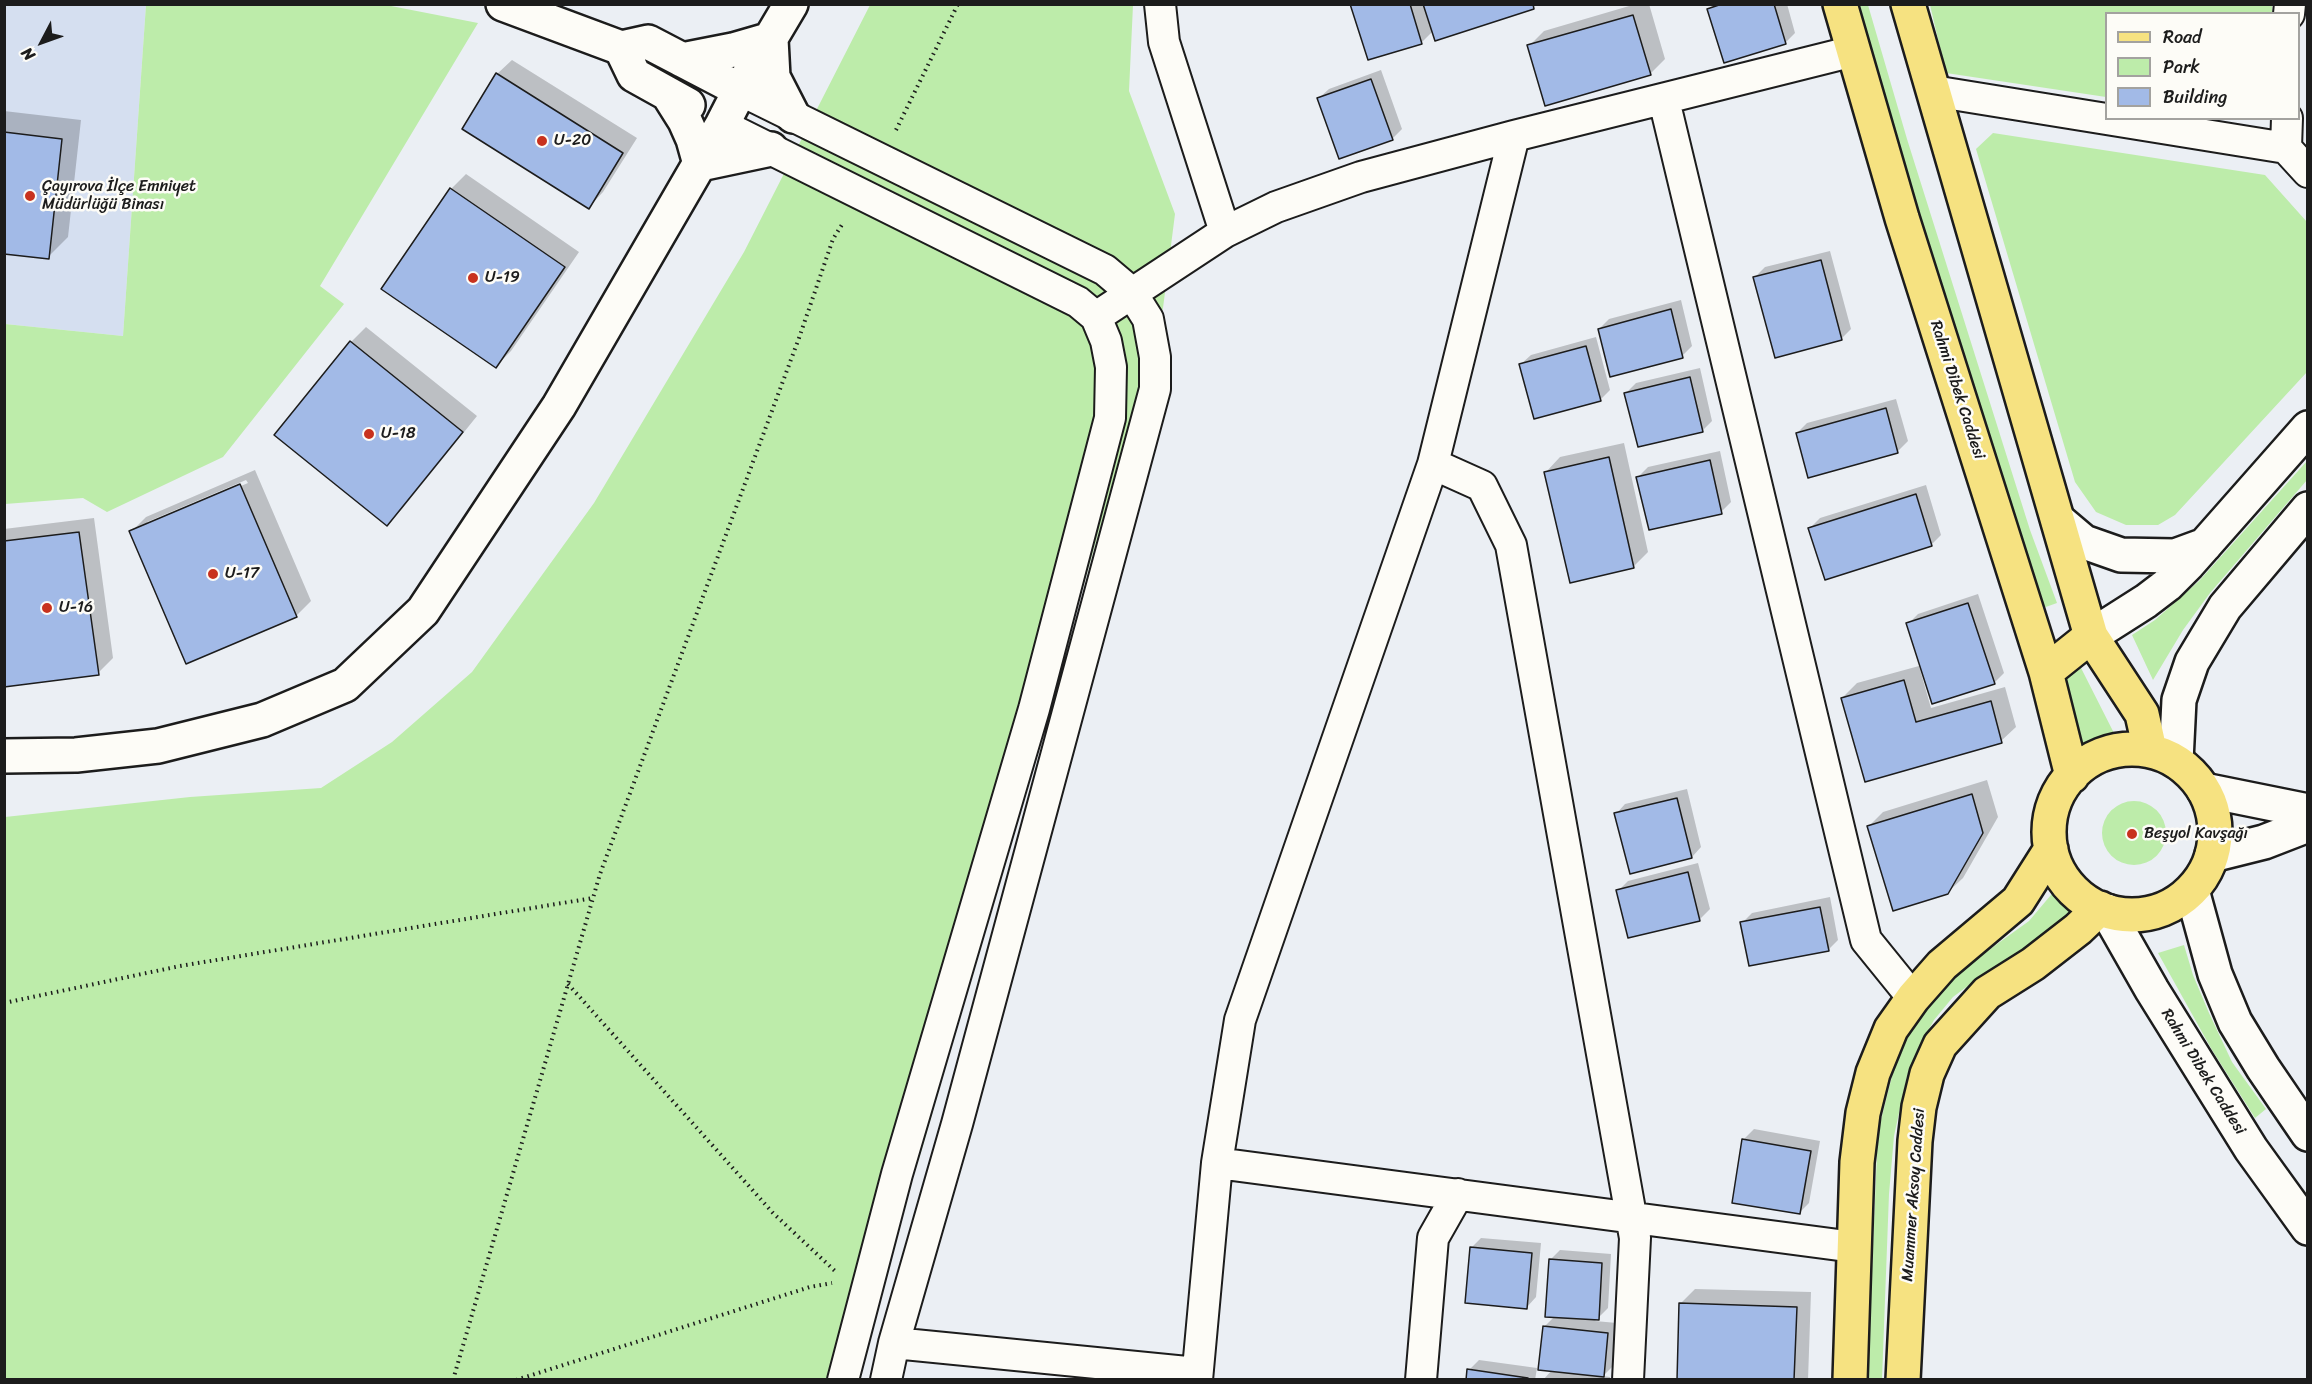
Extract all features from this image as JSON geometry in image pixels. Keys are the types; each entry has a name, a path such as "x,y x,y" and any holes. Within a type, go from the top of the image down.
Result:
{"main road":[{"name":"Rahmi Dibek Caddesi","path":"1840,4 1902,218 2046,672 2072,776"},
{"path":"1908,4 2091,636 2142,714 2163,756"},
{"path":"2046,672 2091,636"},
{"name":"Rahmi Dibek Caddesi","path":"2126,748 2163,756 2194,775 2204,790 2214,815 2216,836 2205,874 2192,890 2174,904 2152,913 2129,915 2104,910 2078,894 2061,874 2051,849 2049,832 2056,798 2081,765 2102,754 2126,748"},
{"path":"1850,1380 1857,1162 1863,1113 1873,1073 1891,1029 1912,998 1942,965 2018,901 2051,849"},
{"name":"Muammer Aksoy Caddesi","path":"1902,1380 1915,1141 1919,1107 1927,1074 1940,1045 1987,993 2033,964 2104,910"}],"street":[{"path":"503,4 621,48 648,42 740,90 1105,270 1131,292 1148,319 1155,357 1155,389 957,1124 894,1343 886,1380"},
{"path":"4,756 76,755 158,746 262,720 345,685 423,611 560,406 700,164 740,90 792,4"},
{"path":"1160,4 1164,42 1225,232"},
{"path":"682,60 733,50 771,39"},
{"path":"771,39 773,77 793,116"},
{"path":"621,48 634,75 722,125 1078,302 1096,317 1106,341 1111,366 1110,418 1034,710 900,1163 854,1290 843,1380"},
{"path":"1096,317 1225,232 1276,207 1361,177 1514,136 1854,51"},
{"path":"1933,91 2105,119"},
{"path":"668,94 686,121 700,164"},
{"path":"1664,100 1866,940 1912,998"},
{"path":"2113,120 2286,148 2307,172"},
{"path":"2286,148 2287,120"},
{"path":"894,1343 1197,1376 1217,1163 1240,1020 1433,464 1514,136"},
{"path":"700,164 771,149"},
{"path":"2091,636 2167,585 2307,428"},
{"path":"1433,464 1482,486 1511,545 1635,1238 1628,1380"},
{"path":"2163,756 2192,662 2225,606 2307,508"},
{"path":"2058,520 2084,542 2121,555 2175,556 2205,545"},
{"path":"2204,790 2307,811"},
{"path":"2212,855 2264,842 2307,825"},
{"path":"2192,890 2215,974 2235,1022 2307,1134"},
{"name":"Rahmi Dibek Caddesi","path":"2104,910 2251,1149 2307,1228"},
{"path":"1217,1163 1854,1247"},
{"path":"1421,1380 1433,1238 1458,1194"}],"path":[{"path":"881,159 958,4"},
{"path":"453,1380 604,863 795,349 833,239 861,195"},
{"path":"4,1003 180,966 593,898"},
{"path":"568,984 773,1212 854,1290"},
{"path":"516,1380 810,1287 854,1290"}],"shaded area":[{"path":"5,5 146,5 123,336 5,324"}],"green space":[{"path":"146,5 386,5 478,23 320,286 344,304 223,457 107,512 83,498 5,504 5,324 123,336"},
{"path":"870,5 1133,5 1129,91 1175,214 1163,308 922,1149 861,1336 850,1379 5,1380 5,817 190,797 321,788 392,742 472,672 594,503 744,252"},
{"path":"1855,5 1868,5 1907,139 2030,530 2057,603 2040,609 1883,106"},
{"path":"1930,5 2272,5 2272,12 2105,12 2105,97 1946,73"},
{"path":"1993,133 2265,175 2307,222 2307,372 2175,515 2158,525 2126,525 2096,512 2075,482 1976,149"},
{"path":"2307,461 2307,480 2210,593 2183,630 2153,680 2132,635 2155,620 2199,581"},
{"path":"2079,664 2119,743 2079,761 2062,671"},
{"path":"2134,801 2152,807 2160,815 2166,833 2160,851 2152,859 2134,865 2116,859 2108,851 2102,833 2108,815 2116,807"},
{"path":"2056,889 2085,917 1973,982 1953,997 1934,1020 1917,1051 1907,1076 1894,1136 1889,1194 1882,1379 1867,1380 1878,1132 1894,1068 1922,1011 1935,995 1979,957 2029,921"},
{"path":"2184,945 2193,975 2232,1062 2266,1109 2255,1118 2212,1050 2158,953"}],"building":[{"path":"1350,4 1410,4 1422,44 1368,60"},
{"path":"1423,4 1533,4 1534,9 1435,41"},
{"path":"1722,4 1774,4 1786,44 1724,63 1707,9"},
{"path":"1633,15 1651,75 1545,106 1527,45"},
{"name":"U-20","path":"496,73 623,153 589,209 462,129"},
{"path":"1371,79 1393,140 1339,159 1317,98"},
{"name":"Çayırova İlçe Emniyet Müdürlüğü Binası","path":"4,132 62,139 49,259 4,254"},
{"name":"U-19","path":"450,188 565,267 496,368 381,289"},
{"path":"1821,260 1842,340 1775,358 1753,277"},
{"path":"1671,309 1683,358 1610,377 1598,329"},
{"name":"U-18","path":"350,341 463,432 387,526 274,435"},
{"path":"1586,346 1601,401 1534,419 1519,364"},
{"path":"1690,377 1703,432 1638,447 1624,393"},
{"path":"1886,408 1898,453 1808,478 1796,433"},
{"path":"1609,457 1634,568 1570,583 1544,472"},
{"path":"1710,460 1722,514 1649,530 1636,477"},
{"name":"U-17","path":"240,484 297,617 186,664 129,531"},
{"path":"1916,494 1932,546 1825,580 1808,528"},
{"name":"U-16","path":"79,532 99,675 4,687 4,541"},
{"path":"1968,603 1995,684 1932,704 1906,623"},
{"path":"1904,680 1916,722 1991,701 2002,743 1865,782 1841,698"},
{"path":"1972,794 1983,833 1948,894 1893,911 1867,826"},
{"path":"1677,798 1692,858 1630,874 1614,813"},
{"path":"1688,872 1700,921 1628,938 1616,890"},
{"path":"1820,907 1829,951 1749,966 1740,922"},
{"path":"1742,1139 1811,1151 1800,1214 1732,1203"},
{"path":"1470,1247 1532,1253 1527,1309 1465,1303"},
{"path":"1549,1259 1602,1263 1599,1320 1545,1317"},
{"path":"1679,1303 1797,1307 1794,1380 1677,1380"},
{"path":"1543,1326 1608,1333 1604,1377 1538,1370"},
{"path":"1467,1369 1528,1378 1527,1380 1466,1380"}],"place":[{"name":"U-20","path":"542,141"},
{"name":"Çayırova İlçe Emniyet Müdürlüğü Binası","path":"30,196"},
{"name":"U-19","path":"473,278"},
{"name":"U-18","path":"369,434"},
{"name":"U-17","path":"213,574"},
{"name":"U-16","path":"47,608"},
{"name":"Beşyol Kavşağı","path":"2132,834"}]}
